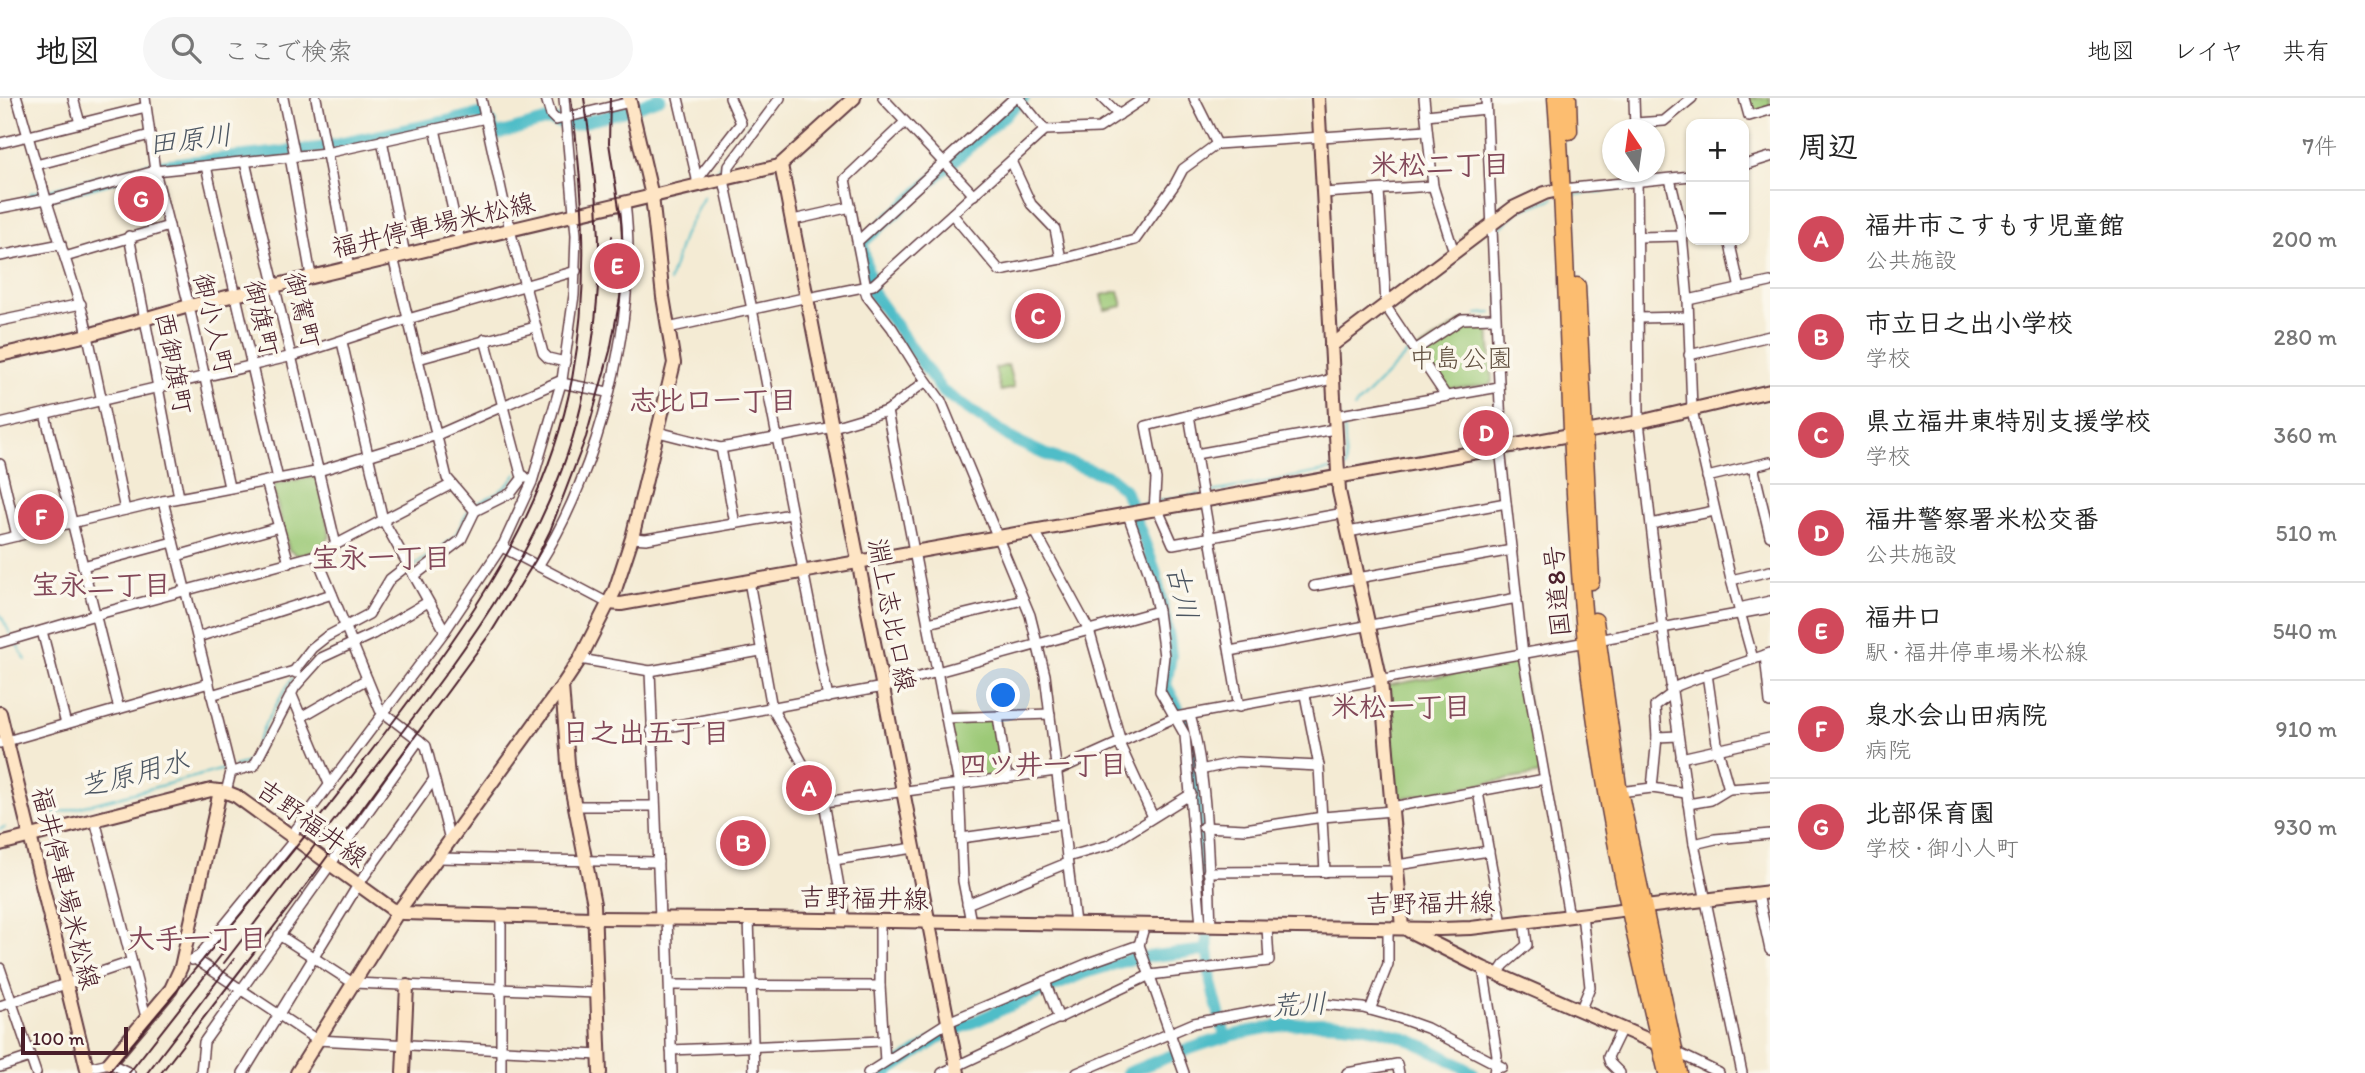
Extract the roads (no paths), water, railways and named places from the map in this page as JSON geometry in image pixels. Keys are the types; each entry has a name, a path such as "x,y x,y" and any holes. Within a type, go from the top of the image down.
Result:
{"highway":[{"name":"国道8号","path":"1556,98 1568,188"},
{"name":"国道8号","path":"1568,98 1568,188 1578,434 1576,526 1592,641 1637,909"},
{"name":"国道8号","path":"1592,641 1606,794 1637,909 1667,1048 1668,1073"},
{"name":"国道8号","path":"1667,1048 1679,1073"}],"street":[{"path":"17,98 80,304 125,510"},
{"path":"73,98 80,123"},
{"path":"283,98 312,276"},
{"path":"316,98 349,268"},
{"path":"481,98 510,230 543,353 548,358 565,362"},
{"path":"297,1073 398,912 580,659 608,604 632,538 674,363 652,196 630,100 556,120 546,98"},
{"path":"87,1071 109,1063 171,989 189,959 293,837 445,631 502,547 562,382 565,362 576,271 564,98"},
{"path":"678,98 698,183"},
{"path":"730,98 746,129"},
{"path":"698,183 746,129 780,98"},
{"path":"781,166 854,98"},
{"path":"883,98 974,195"},
{"path":"858,242 1017,98 1045,130"},
{"path":"1102,98 1119,115"},
{"path":"668,328 873,285 1045,130 1099,128 1144,98"},
{"path":"1194,98 1217,144"},
{"path":"1318,98 1339,478 1344,513 1381,681 1403,928 1483,968 1719,1073"},
{"path":"1424,98 1433,186 1454,252"},
{"path":"1486,98 1501,448 1506,503 1523,654 1545,779 1590,987 1580,1011"},
{"path":"1634,98 1635,119"},
{"path":"1665,120 1692,98"},
{"path":"1744,98 1749,116 1770,110"},
{"path":"0,143 145,103"},
{"name":"御小人町","path":"145,103 155,171 189,306 229,487"},
{"path":"1426,115 1486,108"},
{"path":"0,208 46,200 155,171 326,153 486,118"},
{"path":"905,122 845,179 865,287 867,296 941,401 1023,600 1038,645 1045,675 1075,923"},
{"path":"435,129 460,242"},
{"path":"746,129 726,179 828,698"},
{"path":"952,214 1000,271 1135,240 1183,169 1217,144 1427,130"},
{"path":"36,165 150,135"},
{"path":"382,140 408,319 447,478 475,511"},
{"path":"1749,163 1770,156"},
{"path":"1011,161 1031,204 1055,229 1061,259"},
{"name":"御駕町","path":"245,162 336,545"},
{"name":"御旗町","path":"206,166 278,479"},
{"name":"福井停車場米松線","path":"0,355 88,335 189,306 312,276 698,183 781,166"},
{"name":"淵上志比口線","path":"781,166 958,1070"},
{"path":"1665,178 1686,176"},
{"path":"1670,178 1682,236 1688,300 1692,410 1731,580 1754,659"},
{"path":"1331,346 1513,208 1545,193 1606,182"},
{"path":"1637,182 1639,422 1663,629 1694,844 1742,1073"},
{"path":"1323,193 1433,186"},
{"path":"1379,190 1385,304 1446,396"},
{"path":"538,566 575,496 592,451 608,392 625,303 628,247 625,202"},
{"path":"793,220 850,207"},
{"path":"65,257 169,226"},
{"name":"西御旗町","path":"129,236 179,497"},
{"path":"1638,237 1682,236"},
{"path":"0,256 61,244"},
{"path":"1730,245 1740,289"},
{"path":"0,424 293,356 408,319 576,271"},
{"path":"1688,300 1770,282"},
{"path":"0,321 80,304"},
{"path":"1638,318 1688,317"},
{"path":"1415,350 1462,319 1495,318"},
{"path":"418,359 535,327"},
{"path":"1689,355 1770,336"},
{"path":"485,339 503,405 528,479"},
{"path":"342,342 383,520 445,631"},
{"path":"1332,379 1146,426 1156,480 1156,510 1173,544 1344,513"},
{"path":"658,432 721,448 833,426 887,411 926,380"},
{"path":"0,540 179,497 315,472 437,435 562,382 608,392"},
{"path":"1196,454 1446,396 1499,387"},
{"path":"502,547 608,604 621,604 1578,434 1770,391"},
{"path":"887,411 959,785 963,881 971,922"},
{"path":"45,414 119,709"},
{"path":"1189,415 1239,707"},
{"path":"721,448 735,523"},
{"path":"1707,477 1770,462"},
{"path":"0,464 17,536"},
{"path":"1753,466 1768,518 1770,536"},
{"path":"414,576 461,540 475,511 511,493 528,479"},
{"path":"266,481 289,563"},
{"path":"0,643 316,555 452,484"},
{"path":"163,501 231,772 223,791 189,959"},
{"path":"1349,532 1506,503"},
{"path":"1651,524 1714,511"},
{"path":"632,538 646,539 791,514"},
{"path":"1128,515 1149,573 1158,611 1164,656 1160,691 1185,735 1206,925"},
{"path":"177,556 279,527"},
{"path":"1035,531 1089,630 1120,743 1153,817"},
{"path":"83,566 173,542"},
{"path":"1314,586 1511,550"},
{"path":"316,555 383,713 425,744 450,840"},
{"path":"212,695 294,671 312,648 344,626 369,614 390,579 408,565"},
{"path":"1731,580 1770,571"},
{"path":"749,581 772,708 824,802 845,920"},
{"path":"198,637 332,594"},
{"path":"1230,651 1517,598"},
{"path":"928,623 1023,600"},
{"path":"1740,612 1770,601"},
{"path":"231,772 254,766 291,693 321,658 373,634 428,602"},
{"path":"824,802 1056,771 1176,717 1770,608"},
{"path":"651,730 883,687 1158,611"},
{"path":"42,631 66,724"},
{"path":"580,659 650,671 761,651"},
{"path":"1652,788 1657,737 1655,706 1671,691 1707,674 1768,654 1770,703"},
{"path":"294,671 302,679"},
{"path":"650,671 657,862 670,985 672,1073"},
{"path":"1707,674 1718,750 1729,789"},
{"path":"302,717 367,679"},
{"path":"3,743 209,683"},
{"path":"562,687 569,776 594,904 600,1073"},
{"path":"291,693 330,786"},
{"path":"1305,695 1319,766 1325,872"},
{"name":"福井停車場米松線","path":"0,713 3,743 31,837 87,1071"},
{"path":"946,718 1049,714"},
{"path":"1190,715 1196,735 1206,827 1206,925"},
{"path":"998,716 1007,778"},
{"path":"1657,737 1678,736"},
{"path":"1681,758 1770,738"},
{"path":"201,1073 204,1042 419,740"},
{"path":"1200,770 1237,762 1319,766"},
{"path":"243,1073 358,885 435,779"},
{"path":"1194,829 1245,829 1392,809 1545,779"},
{"path":"1688,804 1711,800 1729,789 1770,786"},
{"path":"1619,792 1652,788 1686,793"},
{"name":"吉野福井線","path":"0,844 192,793 223,791 243,800 398,912 501,917 1471,928 1764,893"},
{"path":"1478,792 1502,924"},
{"path":"967,904 1067,860 1109,845 1191,794"},
{"path":"575,806 655,806"},
{"path":"96,820 146,1017"},
{"path":"961,838 1063,824"},
{"path":"1694,844 1715,839 1770,834"},
{"path":"834,860 914,848"},
{"path":"1208,872 1325,872 1397,868 1489,851"},
{"path":"437,858 657,862"},
{"path":"1764,893 1770,950"},
{"path":"501,917 501,1073"},
{"path":"749,919 754,1073"},
{"path":"880,921 880,986 885,1061"},
{"path":"1498,974 1504,965 1527,946 1524,921"},
{"path":"1145,924 1141,952 1183,1070"},
{"path":"942,1073 958,1070 1150,975 1269,961 1267,927"},
{"path":"1370,1010 1388,964 1388,928"},
{"path":"279,935 353,983 596,993"},
{"path":"868,1073 885,1061 949,1028 1047,986 1091,962 1141,952"},
{"path":"189,959 317,1040 599,1055"},
{"path":"0,1006 131,962"},
{"path":"0,968 36,1073"},
{"path":"1077,1073 1170,1031 1229,1015 1281,1007 1340,1005 1370,1010 1427,1028 1497,1067 1483,968"},
{"path":"670,985 880,986"},
{"path":"403,1073 407,986"},
{"path":"1047,986 1059,1019"},
{"path":"1620,1073 1608,1057 1622,1028"},
{"path":"671,1050 882,1041"},
{"path":"0,1067 30,1057"},
{"path":"109,1063 130,1073"},
{"path":"1348,1073 1397,1064 1399,1073"}],"waterway":[{"name":"田原川","path":"34,197 160,165 319,148 479,114 491,123 494,135 548,120 573,125 622,112 660,98"},
{"name":"田原川","path":"718,170 771,98"},
{"name":"古川","path":"885,1073 942,1036 1084,973 1135,958 1208,950 1190,731 1166,685 1171,656 1155,570 1125,490 1108,476 1044,454 1014,440 942,391 872,292 862,243 1024,98"},
{"path":"1641,98 1641,118"},
{"path":"1679,114 1697,101"},
{"path":"1665,124 1675,117"},
{"path":"1570,195 1634,188"},
{"path":"669,282 683,236 704,196"},
{"path":"1520,211 1554,198"},
{"path":"1500,313 1498,230 1515,214"},
{"path":"1477,314 1492,313"},
{"path":"1354,408 1411,350"},
{"path":"1344,420 1344,468"},
{"path":"1206,493 1331,470"},
{"name":"芝原用水","path":"476,504 503,488 516,474"},
{"path":"1158,501 1200,494"},
{"path":"1131,505 1152,502"},
{"name":"芝原用水","path":"414,566 454,538 468,511"},
{"name":"芝原用水","path":"364,622 374,615 379,606"},
{"path":"0,614 11,635"},
{"path":"16,643 26,660"},
{"name":"芝原用水","path":"234,766 249,762 265,724 292,678"},
{"name":"芝原用水","path":"54,814 224,769"},
{"name":"芝原用水","path":"0,829 5,827"},
{"path":"1208,950 1211,983 1225,1036"},
{"name":"荒川","path":"1127,1073 1218,1040 1280,1026 1311,1023 1343,1024 1388,1032 1426,1047 1473,1073"}],"railway":[{"path":"108,1073 287,858 390,726 476,605 524,521 544,476 560,429 578,343 583,238 571,98"},
{"path":"224,963 411,720 474,633 530,542 552,494 571,444 584,392 597,305 597,204 584,98"},
{"path":"161,1073 313,876 492,631 550,531 586,437 610,351 620,298 623,255 621,221 609,143 610,98"},
{"path":"611,292 612,236"},
{"path":"129,1073 226,949"},
{"path":"147,1073 234,959"}],"place":[{"name":"北部保育園","path":"141,199"},
{"name":"福井口","path":"617,266"},
{"name":"県立福井東特別支援学校","path":"1038,316"},
{"name":"福井警察署米松交番","path":"1486,433"},
{"name":"泉水会山田病院","path":"41,517"},
{"name":"福井市こすもす児童館","path":"809,788"},
{"name":"市立日之出小学校","path":"743,843"}],"district":[{"name":"米松二丁目","path":"1440,164"},
{"name":"志比口一丁目","path":"713,400"},
{"name":"宝永一丁目","path":"381,557"},
{"name":"宝永二丁目","path":"101,584"},
{"name":"米松一丁目","path":"1401,706"},
{"name":"日之出五丁目","path":"646,732"},
{"name":"四ツ井一丁目","path":"1043,764"},
{"name":"大手一丁目","path":"197,938"}],"park label":[{"name":"中島公園","path":"1461,358"}]}
